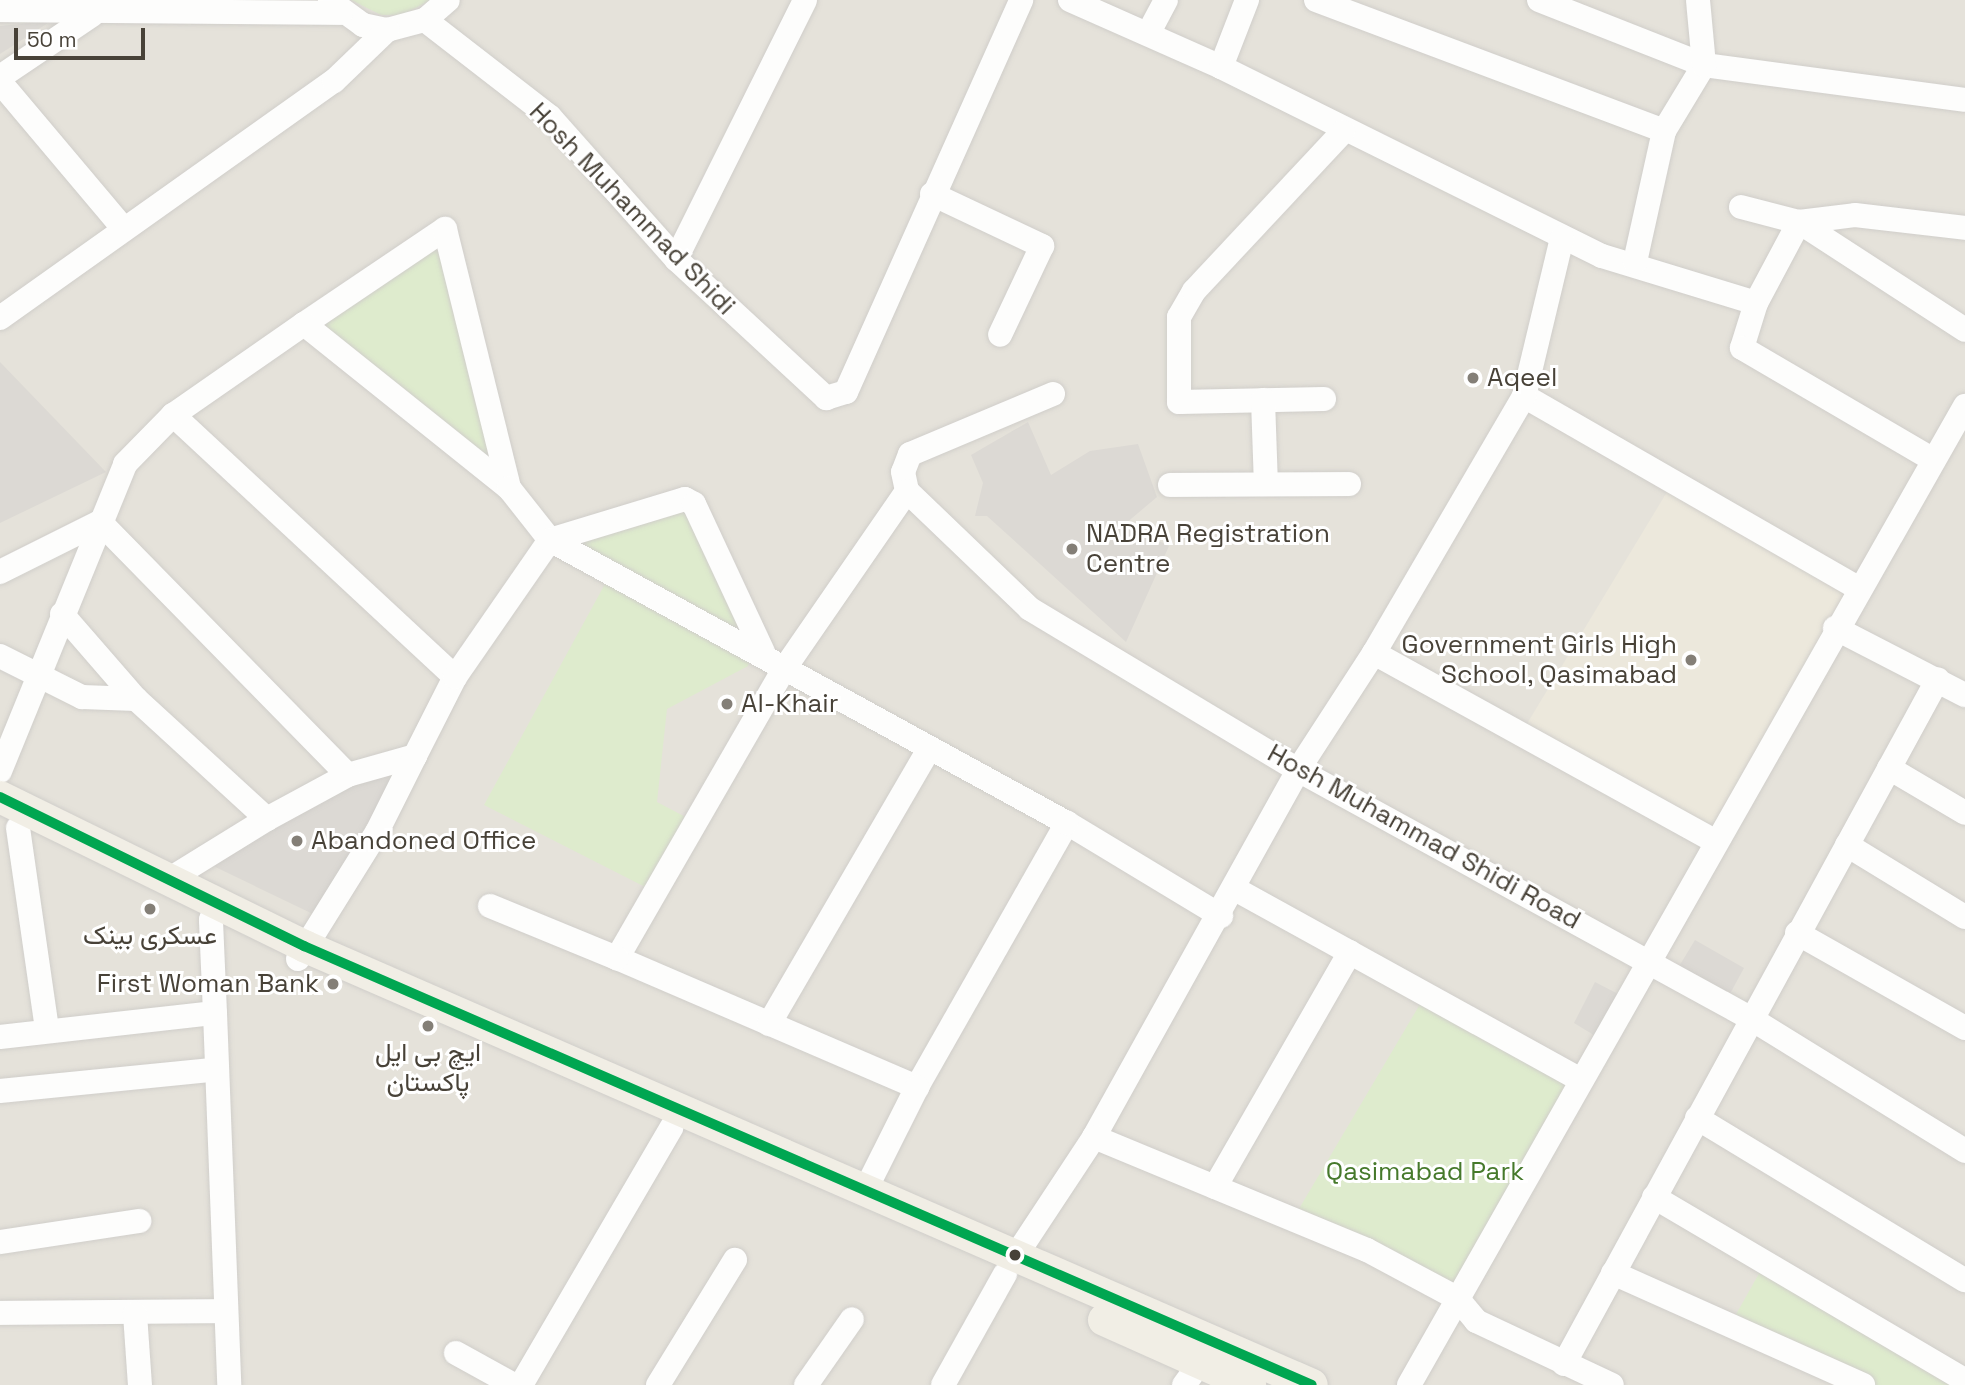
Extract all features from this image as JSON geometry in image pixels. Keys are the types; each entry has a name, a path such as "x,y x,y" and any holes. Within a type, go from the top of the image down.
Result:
{"main road":[{"path":"0,797 173,877 214,910"},
{"path":"9,823 214,910 671,1128 1009,1267 1312,1385"},
{"path":"301,953 864,1191 1009,1267 1191,1375 1250,1385"}],"street":[{"path":"0,318 123,228 334,81 387,30 425,20 447,0"},
{"path":"676,259 805,0"},
{"path":"1000,335 1042,246 932,194 1021,0"},
{"path":"1070,0 1221,67 1343,132 1562,238 1756,303"},
{"path":"1148,34 1167,0"},
{"path":"1221,67 1247,0"},
{"path":"1316,0 1664,131"},
{"path":"1539,0 1704,65 1965,100"},
{"path":"1635,262 1664,131 1704,65 1698,0"},
{"path":"16,7 92,15 335,7 387,30"},
{"path":"0,77 92,15"},
{"name":"Hosh Muhammad Shidi","path":"425,20 550,117 676,259 773,354 826,398 846,392 932,194"},
{"path":"0,82 123,228"},
{"path":"1324,399 1179,402 1179,317 1194,290 1343,132"},
{"path":"1741,207 1799,222 1965,330"},
{"path":"1799,222 1855,215 1965,228"},
{"path":"1799,222 1756,303 1742,348 1946,447"},
{"path":"0,771 37,673 125,464 173,415 445,229 509,488"},
{"path":"943,1385 1009,1267 1094,1137 1221,916 1298,771 1374,653 1524,396 1562,238"},
{"path":"304,324 509,488 550,540 763,652 784,669 1067,823 1221,916"},
{"path":"617,958 784,669 907,491 903,472 910,454 1053,394"},
{"path":"1524,396 1858,588"},
{"path":"1263,400 1266,484"},
{"path":"1409,1385 1835,628 1946,447 1965,406"},
{"path":"173,415 454,677"},
{"path":"1170,485 1349,484"},
{"name":"Hosh Muhammad Shidi Road","path":"907,491 1030,609 1298,771 1648,959 1750,1018 1965,1151"},
{"path":"301,953 377,832 454,677 550,540 690,499 763,652"},
{"path":"0,572 100,523"},
{"path":"100,523 348,775"},
{"path":"62,614 136,699 267,819"},
{"path":"1835,628 1965,695"},
{"path":"1374,653 1715,841"},
{"path":"0,656 82,697 136,699"},
{"path":"1564,1364 1750,1018 1938,679"},
{"path":"769,1024 929,749"},
{"path":"173,877 267,819 348,775 415,756"},
{"path":"1889,768 1965,813"},
{"path":"9,823 47,1030"},
{"path":"864,1191 917,1087 1067,823"},
{"path":"1847,845 1965,917"},
{"path":"1235,889 1581,1080"},
{"path":"490,906 917,1087"},
{"path":"214,910 215,1013 212,1070 229,1385"},
{"path":"1797,933 1965,1028"},
{"path":"1215,1187 1349,952"},
{"path":"0,1037 215,1013"},
{"path":"0,1091 212,1070"},
{"path":"1697,1118 1965,1280"},
{"path":"521,1385 671,1128"},
{"path":"1094,1137 1367,1250 1457,1298 1476,1321 1612,1385"},
{"path":"1654,1197 1965,1380"},
{"path":"0,1242 139,1221"},
{"path":"659,1385 735,1260"},
{"path":"1613,1273 1863,1385"},
{"path":"0,1313 135,1314 225,1311"},
{"path":"135,1314 140,1385"},
{"path":"806,1385 852,1319"},
{"path":"456,1353 513,1385"}],"shaded area":[{"path":"0,0 1965,0 1965,1385 0,1385"},
{"name":"Government Girls High School, Qasimabad","path":"1673,482 1858,588 1715,841 1522,732"}],"green space":[{"path":"351,0 431,0 402,15 381,15"},
{"path":"445,229 509,488 304,324"},
{"path":"685,499 754,647 748,666 667,709 657,802 695,822 655,892 484,805 611,573 550,540"},
{"name":"Qasimabad Park","path":"1426,994 1581,1080 1457,1298 1293,1219"},
{"path":"1765,1263 1965,1385 1863,1385 1730,1325"}],"building":[{"path":"51,21 0,54 0,26"},
{"path":"0,362 106,472 0,523"},
{"path":"1028,422 1051,475 1090,451 1138,444 1157,497 1125,524 1169,546 1126,642 987,516 975,516 983,483 971,455"},
{"name":"Abandoned Office","path":"397,771 315,915 207,863 348,775"},
{"path":"1695,940 1744,968 1726,1001 1675,973"},
{"path":"1595,982 1620,995 1597,1037 1574,1023"}],"transit line":[{"path":"0,797 304,946 1312,1385"}],"place":[{"name":"Aqeel","path":"1473,378"},
{"name":"NADRA Registration Centre","path":"1072,549"},
{"name":"Government Girls High School, Qasimabad","path":"1691,660"},
{"name":"Al-Khair","path":"727,704"},
{"name":"Abandoned Office","path":"297,841"},
{"name":"عسکری بینک","path":"150,909"},
{"name":"First Woman Bank","path":"333,984"},
{"name":"ایچ بی ایل پاکستان","path":"428,1026"}]}
